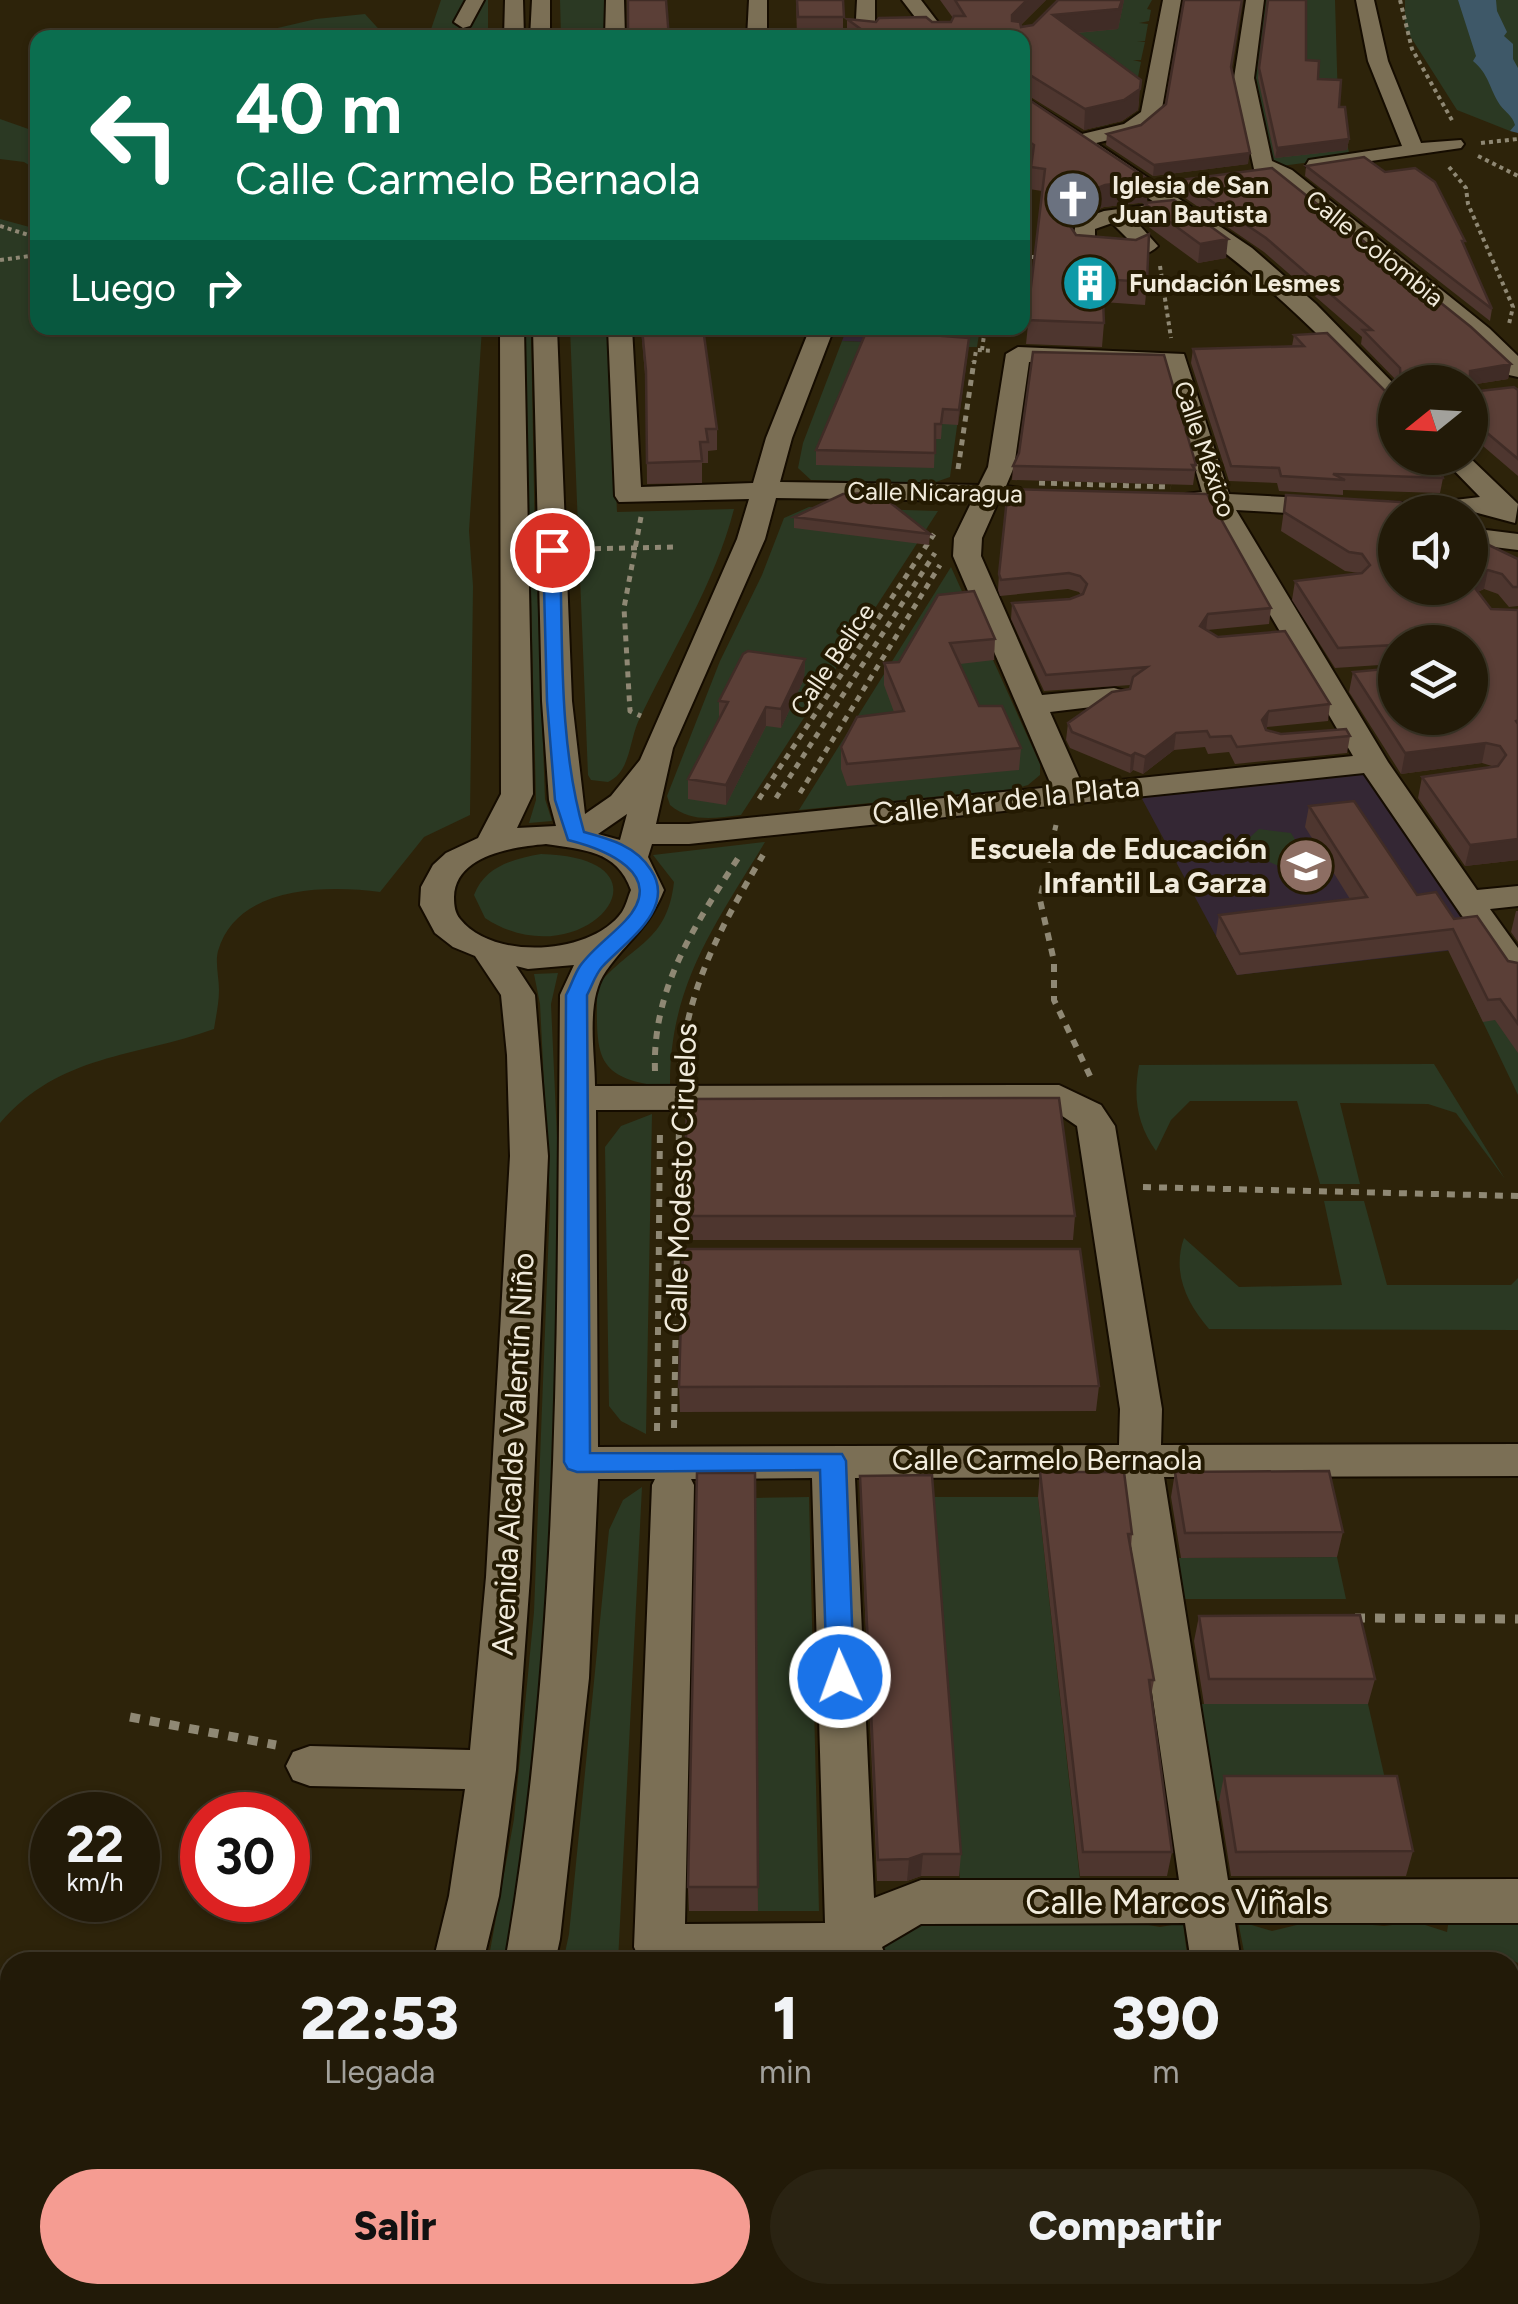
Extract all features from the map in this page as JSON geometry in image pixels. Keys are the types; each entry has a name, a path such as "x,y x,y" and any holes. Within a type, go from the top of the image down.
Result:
{"street":[{"path":"463,22 475,0"},
{"path":"514,0 514,30"},
{"path":"540,0 540,30"},
{"path":"614,30 615,0"},
{"path":"758,0 758,30"},
{"path":"865,30 866,0"},
{"path":"910,0 934,30"},
{"path":"1080,140 1130,129 1151,114 1172,0"},
{"name":"Calle Colombia","path":"1255,0 1244,78 1262,164 1275,170 1490,342 1513,383"},
{"path":"1365,0 1378,61 1419,150"},
{"path":"936,30 948,7"},
{"path":"1030,107 1151,187 1181,195 1308,309 1378,381"},
{"path":"1237,176 1454,144"},
{"path":"1118,216 1147,242 1143,250 1088,250 1080,245 1084,226 1091,221 1181,195"},
{"path":"491,843 507,820 517,794 512,335"},
{"path":"545,335 556,701 563,784 575,836"},
{"path":"621,335 636,496"},
{"path":"635,847 575,836 518,836 491,843 452,866 440,881 436,897 438,914 449,929 488,951 529,957 572,954 620,935 637,921 646,906 649,889 635,847 653,761 691,666 735,580 779,438 819,335"},
{"path":"1071,793 967,556 965,495 1001,466 1018,354 1174,357"},
{"name":"Calle México","path":"1174,357 1218,501 1354,732 1518,973"},
{"name":"Calle Nicaragua","path":"636,496 764,490 1046,494"},
{"path":"1160,498 1378,504"},
{"path":"1268,590 1308,586"},
{"path":"987,609 1020,606"},
{"path":"1255,637 1294,634"},
{"path":"1324,682 1360,679"},
{"path":"1031,705 1114,697"},
{"path":"1316,735 1354,732"},
{"path":"575,836 612,811 653,761"},
{"path":"1382,775 1427,783"},
{"name":"Calle Mar de la Plata","path":"635,847 759,826 1071,793 1382,775"},
{"path":"563,784 596,794 632,790"},
{"path":"1468,901 1518,896"},
{"name":"Avenida Alcalde Valentín Niño","path":"532,1952 540,1918 567,1690 577,1462 577,995 589,968 620,935"},
{"name":"Avenida Alcalde Valentín Niño","path":"460,1952 474,1896 492,1770 508,1577 529,1156 518,995 488,951"},
{"path":"576,1098 1058,1098 1088,1114 1096,1126 1100,1257 1141,1408 1140,1459 1183,1619 1206,1902 1214,1952"},
{"path":"668,1460 659,1946 765,1952"},
{"name":"Calle Carmelo Bernaola","path":"577,1462 1518,1460"},
{"path":"833,1461 854,1952"},
{"path":"310,1766 492,1770"},
{"name":"Calle Marcos Viñals","path":"858,1952 885,1913 921,1902 1518,1900"}],"path":[{"path":"1400,0 1406,38 1424,77 1461,133 1454,144 1518,176"},
{"path":"1497,142 1518,139"},
{"path":"1419,150 1445,161 1466,188 1468,204 1513,307 1509,324 1490,342"},
{"path":"0,226 30,235"},
{"path":"1143,250 1160,262 1174,357"},
{"path":"2,261 30,256"},
{"path":"965,495 983,335"},
{"path":"989,366 993,335"},
{"name":"Calle Belice","path":"759,826 920,556 965,495"},
{"path":"636,496 635,548 624,608 630,711 646,719"},
{"path":"635,548 677,547"},
{"path":"668,1460 670,1099 654,1066 669,973 682,944 936,552"},
{"name":"Calle Belice","path":"759,826 944,559"},
{"path":"1071,793 1060,809 1040,900 1054,962 1054,1000 1093,1081"},
{"name":"Calle Modesto Ciruelos","path":"668,1460 670,1099 683,1022 706,951 759,826"},
{"path":"1078,1080 1093,1081 1105,1089"},
{"path":"1139,1172 1145,1205"},
{"path":"1142,1187 1518,1196"},
{"path":"1354,1618 1518,1619"},
{"path":"130,1717 273,1743 310,1766"}],"shaded area":[{"path":"844,335 969,335 968,347 842,341"},
{"name":"Escuela de Educación Infantil La Garza","path":"1354,773 1372,776 1489,946 1237,975 1141,797"}],"green space":[{"path":"441,0 488,0 488,30 431,30"},
{"path":"560,0 607,0 606,30 561,30"},
{"path":"1069,0 1152,0 1147,9 1151,10 1149,21 1139,23 1148,24 1145,41 1137,41 1145,42 1141,60 1133,60 1141,62 1133,99 1124,115 1115,121 1089,128 1030,77 1030,58"},
{"path":"1260,0 1335,0 1338,103 1350,157 1281,166 1268,162 1255,81"},
{"path":"1405,0 1518,0 1518,129 1510,131 1457,110 1405,28"},
{"path":"365,14 380,30 269,30 316,19"},
{"path":"0,119 30,130 30,166 0,159"},
{"path":"0,219 30,227 30,335 482,335 469,531 473,586 470,815 424,837 380,892 310,890 264,901 244,913 228,929 218,951 219,995 214,1029 73,1070 23,1100 0,1123"},
{"path":"524,335 531,335 535,545 529,545"},
{"path":"570,335 609,335 617,512 734,509 716,564 638,722 625,764 608,782 591,780"},
{"path":"969,335 979,335 977,347 968,347 950,477 933,483 811,480 798,468 803,443 842,341 967,347"},
{"path":"809,507 938,511 741,815 686,815 670,805 667,796 720,661 762,575 784,518"},
{"path":"530,555 536,555 545,799 552,821 529,823 536,800"},
{"path":"951,567 1040,764 1040,775 1028,785 1014,789 799,810"},
{"path":"1259,829 1291,833 1304,854 1321,852 1333,872 1288,869 1258,856 1248,849 1248,839"},
{"path":"765,842 713,929 686,987 677,1017 670,1087 625,1078 612,1070 599,1046 597,986 646,941 664,918 674,882 653,855"},
{"path":"541,854 585,861 608,875 613,893 604,911 584,927 555,936 521,934 485,918 474,895 485,877 510,862"},
{"path":"558,973 551,1004 558,1159 555,1491 547,1632 516,1912 506,1952 490,1952 514,1819 534,1612 550,1203 540,1004 534,974"},
{"path":"1518,988 1518,1095 1471,997"},
{"path":"1434,1064 1505,1179 1456,1113 1428,1104 1340,1103 1360,1184 1320,1184 1297,1101 1190,1101 1171,1120 1156,1151 1138,1110 1139,1065"},
{"path":"652,1114 646,1434 621,1421 609,1406 605,1147 621,1126"},
{"path":"1324,1201 1364,1201 1387,1285 1511,1285 1518,1278 1518,1330 1209,1329 1183,1286 1180,1263 1184,1238 1239,1287 1342,1285"},
{"path":"642,1487 619,1952 565,1952 609,1530 623,1500"},
{"path":"809,1497 819,1911 758,1911 755,1498"},
{"path":"930,1497 1038,1497 1080,1880 960,1881"},
{"path":"1337,1557 1346,1599 1183,1599 1176,1558"},
{"path":"1199,1704 1368,1704 1390,1801 1215,1801"},
{"path":"927,1918 1109,1918 1160,1927 1183,1923 1187,1952 881,1952 881,1943"},
{"path":"1449,1918 1518,1925 1518,1952 1244,1952 1238,1921 1272,1931 1317,1920 1384,1926 1416,1922 1447,1932"}],"water":[{"path":"1458,0 1496,0 1507,32 1504,36 1513,44 1513,59 1518,68 1518,133 1510,131 1515,125 1511,116 1473,61 1476,56"}],"building":[{"path":"628,0 666,0 668,30 628,30"},
{"path":"797,0 843,0 844,17 798,17"},
{"path":"955,0 1027,0 1012,15 1012,21 1020,22 1021,27 1033,25 1058,0 1122,0 1119,9 1053,15 1141,80 1140,89 1124,100 1085,109 1030,75 1030,30 862,30 847,19 876,22 879,18 926,17 932,22 951,22 954,16 965,16"},
{"path":"1184,0 1242,0 1231,67 1250,153 1154,165 1107,134 1141,125 1166,104"},
{"path":"1268,0 1306,0 1306,60 1319,61 1318,79 1341,80 1339,107 1345,107 1349,139 1277,148 1259,68"},
{"path":"1030,100 1149,180 1105,185 1074,198 1070,226 1076,235 1136,240 1149,234 1147,282 1102,279 1104,323 1030,320 1045,169 1031,167 1034,145 1030,142"},
{"path":"1364,157 1385,172 1415,168 1435,182 1465,241 1492,309 1306,166"},
{"path":"1272,168 1471,327 1511,364 1488,368 1397,365 1363,330 1372,330 1266,238 1180,180"},
{"path":"1174,200 1228,239 1200,244 1144,203"},
{"path":"1327,333 1378,384 1378,475 1443,478 1333,474 1345,480 1281,476 1279,468 1231,466 1193,349 1304,346 1294,335"},
{"path":"643,335 704,335 717,429 706,429 708,442 700,442 702,461 647,463"},
{"path":"865,335 969,338 959,410 943,409 941,424 935,424 935,453 816,450"},
{"path":"1033,352 1164,355 1195,470 1013,466 1019,453"},
{"path":"1488,390 1518,390 1518,459 1488,434"},
{"path":"1008,489 1207,494 1271,608 1208,614 1200,626 1218,637 1285,631 1330,704 1269,711 1262,720 1266,730 1281,734 1346,729 1350,736 1237,747 1231,736 1210,737 1207,731 1176,733 1145,757 1135,753 1131,756 1072,732 1068,723 1112,692 1130,689 1133,677 1147,667 1046,675 1012,603 1070,599 1083,594 1087,584 1080,576 1069,573 1001,580"},
{"path":"878,493 930,534 794,517 843,494"},
{"path":"1286,495 1378,501 1378,605 1488,605 1491,609 1518,610 1518,839 1470,845 1422,777 1498,766 1506,755 1500,746 1486,743 1405,753 1393,735 1488,735 1488,625 1378,625 1378,646 1338,648 1295,581 1362,573 1370,565 1362,554 1349,552 1284,512"},
{"path":"1488,545 1518,559 1518,587 1513,587 1502,574 1488,570"},
{"path":"974,591 995,639 950,643 979,706 1002,706 1021,748 847,764 841,747 857,717 904,711 884,663 899,662 938,595"},
{"path":"748,651 805,659 781,709 766,707 726,785 688,779 728,702 719,701"},
{"path":"1378,670 1378,711 1353,672"},
{"path":"1354,801 1417,895 1436,892 1454,919 1477,916 1508,961 1518,963 1518,1024 1500,999 1488,1000 1453,929 1240,954 1219,915 1367,897 1309,806"},
{"path":"1059,1098 1075,1216 684,1216 687,1099"},
{"path":"683,1249 1080,1249 1099,1386 679,1387"},
{"path":"1329,1471 1343,1532 1185,1533 1175,1472"},
{"path":"1040,1472 1124,1472 1132,1534 1128,1534 1154,1680 1149,1680 1172,1852 1083,1852"},
{"path":"697,1473 755,1473 758,1887 688,1887"},
{"path":"932,1475 961,1854 878,1860 860,1476"},
{"path":"1360,1615 1375,1679 1209,1679 1199,1616"},
{"path":"1224,1776 1397,1776 1413,1851 1236,1852"}],"place":[{"name":"Iglesia de San Juan Bautista","path":"1073,199"},
{"name":"Fundación Lesmes","path":"1090,283"},
{"name":"Escuela de Educación Infantil La Garza","path":"1306,866"}],"route":[{"path":"552,550 556,701 565,800 575,836 608,844 632,859 644,873 649,889 646,906 637,921 589,968 577,995 577,1462 833,1461 840,1677"}]}
